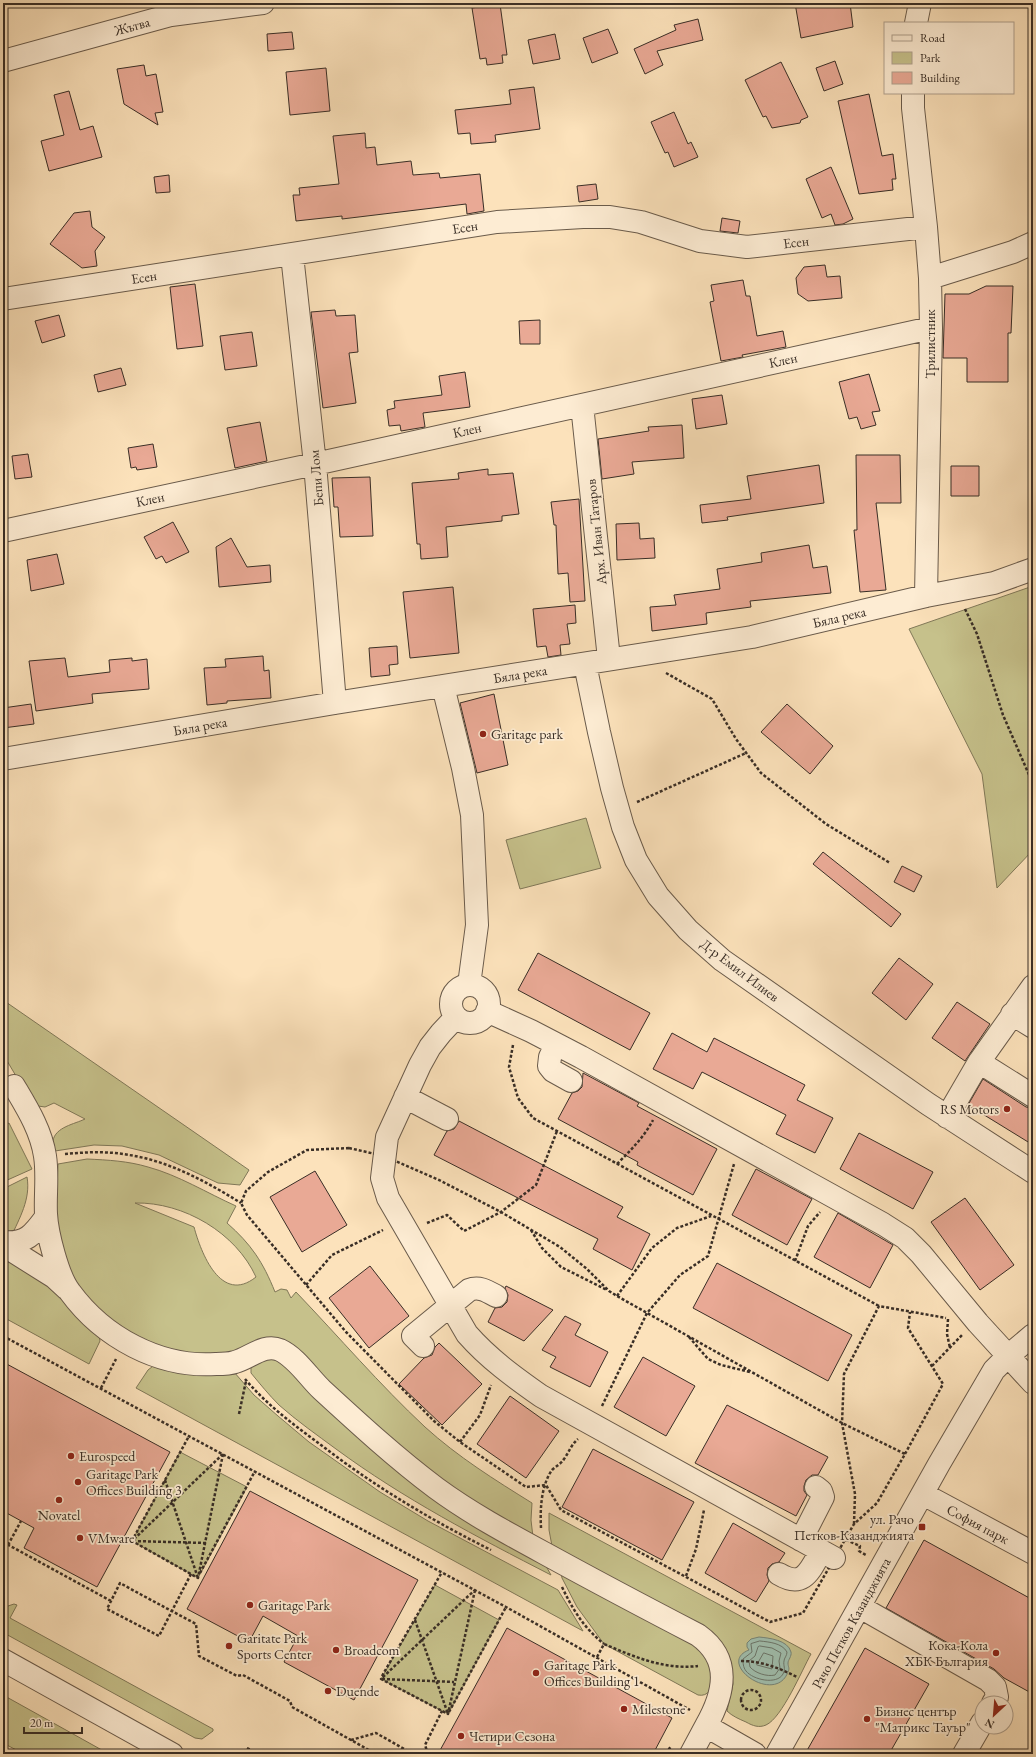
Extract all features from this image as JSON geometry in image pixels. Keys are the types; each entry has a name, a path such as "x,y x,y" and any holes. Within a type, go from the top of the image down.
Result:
{"street":[{"name":"Жътва","path":"3,61 171,15 263,3"},
{"path":"916,22 920,3"},
{"name":"Трилистник","path":"913,94 913,108 930,278 926,596"},
{"name":"Есен","path":"3,299 497,222 584,217 610,218 641,222 700,241 747,247 926,227"},
{"path":"930,278 1012,252 1033,243"},
{"name":"Бепи Лом","path":"292,255 315,464 335,703"},
{"name":"Клен","path":"3,531 315,464 930,328"},
{"name":"Арх. Иван Татаров","path":"582,405 609,659"},
{"name":"Бяла река","path":"3,759 335,703 752,637 926,596 994,583 1033,569"},
{"name":"Д-р Емил Илиев","path":"585,664 599,732 618,811 636,860 658,896 688,930 722,960 947,1116 1033,1172"},
{"path":"442,686 463,768 472,815 477,924 469,984"},
{"path":"469,984 476,986 483,990 487,996 489,1003 487,1011 483,1017 477,1021 470,1023 462,1021 456,1017 452,1011 450,1004 452,997 456,990 462,986 469,984"},
{"path":"947,1116 979,1062 1033,986"},
{"path":"487,1011 556,1044 834,1196 905,1238 921,1254 974,1323 1033,1383"},
{"path":"1012,1014 1033,1028"},
{"path":"456,1017 430,1047 387,1137 382,1178 388,1198 406,1230 467,1334 481,1350 499,1366 541,1396 828,1555 801,1579 791,1580 778,1574"},
{"path":"556,1044 550,1057 549,1066 553,1071 571,1080"},
{"path":"979,1062 1033,1096"},
{"path":"14,1086 31,1114 45,1155 47,1173 46,1217 59,1270 68,1290"},
{"path":"405,1097 447,1119"},
{"path":"3,1242 14,1243 26,1239 38,1228 46,1217"},
{"path":"3,1245 54,1277 94,1319 125,1341 143,1350 179,1363 199,1365 233,1363 262,1349 272,1348 280,1351 290,1358 319,1388 373,1437 415,1472 478,1516 698,1635 727,1662 722,1675 721,1692 716,1708 691,1754"},
{"path":"413,1336 450,1305 475,1288 482,1289 496,1296"},
{"name":"Рачо Петков Казанджията","path":"778,1754 883,1564 994,1370 1033,1335"},
{"path":"801,1540 823,1497 821,1490 816,1487"},
{"name":"София парк","path":"923,1494 1033,1552"},
{"path":"860,1607 988,1680 995,1687 997,1695"},
{"path":"3,1660 172,1754"},
{"path":"706,1726 755,1754"},
{"path":"964,1754 975,1735"}],"path":[{"path":"957,590 977,634 1003,715 1033,784"},
{"path":"661,672 669,673 712,699 736,739 761,773 826,824 890,863"},
{"path":"618,811 746,753"},
{"path":"520,1026 511,1050 509,1067 518,1098 534,1118 879,1306 974,1323"},
{"path":"617,1164 648,1131 662,1102"},
{"path":"306,1285 332,1255 386,1229 406,1230 448,1215 464,1231 501,1212 536,1185 557,1131"},
{"path":"541,1520 541,1501 553,1469 563,1460 571,1445 593,1425 647,1313 680,1275 708,1256 739,1144"},
{"path":"241,1203 246,1191 268,1172 307,1150 349,1148 384,1156 439,1180 501,1212 571,1256 587,1269 609,1291"},
{"path":"45,1155 107,1152 152,1160 200,1180 241,1203 247,1215 346,1332 434,1421 460,1442 526,1487 546,1485"},
{"path":"795,1261 808,1226 834,1196"},
{"path":"617,1296 652,1248 676,1228 712,1216"},
{"path":"530,1230 542,1248 561,1267 609,1291 842,1423 905,1454"},
{"path":"854,1524 855,1494 842,1423 844,1374 879,1306"},
{"path":"546,1485 561,1510 770,1622 804,1613 828,1555 846,1539 854,1524 877,1503 943,1384 908,1328 910,1312"},
{"path":"948,1318 947,1334 950,1348"},
{"path":"932,1366 974,1323"},
{"path":"688,1335 708,1359 721,1365 755,1373"},
{"path":"3,1336 442,1572 691,1709 687,1716"},
{"path":"3,1347 8,1338"},
{"path":"101,1388 125,1341"},
{"path":"233,1363 246,1380 291,1423 366,1478 411,1508 496,1552"},
{"path":"460,1442 480,1415 499,1366"},
{"path":"240,1414 246,1380"},
{"path":"132,1541 189,1436"},
{"path":"132,1541 223,1454"},
{"path":"198,1578 223,1454"},
{"path":"198,1578 254,1471"},
{"path":"165,1480 198,1578"},
{"path":"686,1576 696,1549 708,1488"},
{"path":"8,1545 21,1521"},
{"path":"846,1539 860,1546 859,1551 883,1564"},
{"path":"132,1541 206,1544"},
{"path":"132,1541 198,1578"},
{"path":"3,1542 111,1601"},
{"path":"547,1554 570,1604 590,1633 604,1644 641,1659 658,1664 679,1667 727,1662 755,1662 769,1665 790,1674"},
{"path":"380,1679 442,1572"},
{"path":"191,1574 172,1611 159,1636 107,1609 120,1583 172,1611 196,1624 199,1656 237,1676 243,1675 290,1701 292,1707 376,1754"},
{"path":"556,1584 562,1588"},
{"path":"380,1679 475,1590"},
{"path":"448,1714 475,1590"},
{"path":"448,1714 506,1607"},
{"path":"415,1620 448,1714"},
{"path":"597,1657 604,1644"},
{"path":"380,1679 454,1682"},
{"path":"380,1679 448,1714"},
{"path":"748,1690 757,1692 760,1698 758,1706 752,1710 746,1708 742,1703 743,1694 748,1690"},
{"path":"428,1754 425,1745 442,1711"},
{"path":"351,1740 376,1733 414,1754"},
{"path":"666,1754 673,1742"},
{"path":"248,1748 259,1754"}],"green space":[{"path":"1033,586 1033,850 997,888 982,774 909,629"},
{"path":"586,818 601,868 520,889 506,840"},
{"path":"3,1000 249,1170 240,1185 218,1183 159,1155 122,1146 94,1145 55,1151 53,1141 57,1132 85,1119 54,1103 45,1107 38,1106 29,1098 3,1054"},
{"path":"9,1123 32,1169 3,1182 3,1126"},
{"path":"87,1159 133,1163 159,1170 236,1206 227,1223 243,1238 256,1254 275,1292 281,1289 287,1290 291,1298 296,1292 376,1378 425,1427 464,1458 532,1503 531,1520 533,1537 449,1487 372,1425 288,1347 209,1360 133,1339 69,1283 56,1217 58,1164","holes":["135,1203 153,1204 190,1214 222,1234 236,1247 247,1261 256,1277 244,1284 233,1285 223,1280 214,1272 207,1262 194,1227"]},
{"path":"27,1177 28,1185 26,1201 11,1237 3,1234 3,1189"},
{"path":"12,1258 44,1279 99,1336 100,1341 89,1364 3,1317 3,1268"},
{"path":"271,1355 542,1559 551,1575 468,1532 414,1501 336,1449 300,1422 279,1405 251,1373 251,1368 254,1362"},
{"path":"157,1363 234,1372 254,1395 309,1442 380,1492 428,1521 558,1590 583,1631 136,1388 148,1370"},
{"path":"180,1452 247,1487 198,1578 132,1541"},
{"path":"549,1513 811,1654 785,1704 772,1721 763,1726 751,1725 727,1711 733,1684 731,1667 552,1546 549,1530"},
{"path":"560,1569 703,1646 715,1679 709,1691 705,1695 698,1695 604,1644 577,1607 562,1578"},
{"path":"435,1585 499,1620 448,1714 381,1679"},
{"path":"14,1604 17,1605 10,1618 213,1729 213,1731 202,1739 195,1738 4,1633 3,1612 8,1606"},
{"path":"3,1695 109,1754 24,1754 3,1743"}],"water":[{"path":"759,1637 778,1640 786,1645 791,1652 788,1662 789,1671 781,1681 772,1685 751,1679 743,1672 739,1664 740,1656 749,1650 747,1643 751,1639"}],"building":[{"path":"795,3 850,3 853,27 801,38"},
{"path":"500,4 507,55 502,55 503,63 487,65 486,58 480,59 472,8"},
{"path":"698,19 703,40 657,51 663,65 645,74 634,49 676,30 674,25"},
{"path":"608,29 618,53 592,63 583,38"},
{"path":"292,32 294,49 268,51 267,34"},
{"path":"555,34 560,59 533,64 528,40"},
{"path":"835,61 843,84 824,91 816,68"},
{"path":"781,62 808,117 801,120 800,123 772,128 766,116 763,117 745,80"},
{"path":"144,65 146,76 156,74 163,112 155,113 158,125 124,104 117,69"},
{"path":"326,68 330,111 290,115 286,72"},
{"path":"534,87 540,129 495,135 496,142 471,144 470,133 458,134 455,110 511,104 509,90"},
{"path":"69,91 80,130 93,126 102,157 49,171 41,141 64,135 54,95"},
{"path":"869,94 882,156 893,154 896,179 892,179 893,190 859,194 838,101"},
{"path":"674,112 688,144 691,142 698,157 674,167 668,152 665,153 651,122"},
{"path":"365,133 366,148 375,147 377,165 411,161 413,175 439,173 440,178 480,174 484,211 467,214 466,204 342,219 342,216 296,221 293,195 300,195 299,188 339,184 333,136"},
{"path":"831,167 853,219 843,224 835,225 831,214 822,218 806,179"},
{"path":"169,175 170,192 156,193 154,177"},
{"path":"596,184 598,199 579,202 577,186"},
{"path":"90,211 92,227 105,237 95,251 97,266 82,268 50,244 74,213"},
{"path":"722,218 740,221 738,233 720,231"},
{"path":"825,265 827,277 840,276 842,298 808,301 798,294 796,278 804,267"},
{"path":"743,280 746,296 750,296 757,336 783,331 786,347 742,355 743,357 721,361 710,302 714,301 711,285"},
{"path":"195,284 203,346 177,349 170,287"},
{"path":"986,286 1013,286 1011,333 1008,333 1008,382 967,382 967,358 943,358 945,294 969,294"},
{"path":"335,310 336,316 355,315 358,352 349,353 356,403 323,408 311,312"},
{"path":"59,315 65,336 42,343 35,321"},
{"path":"540,320 540,344 520,344 519,321"},
{"path":"252,332 257,366 225,370 220,336"},
{"path":"121,368 126,385 98,392 94,375"},
{"path":"465,372 470,407 423,413 425,427 401,431 400,425 389,426 387,410 395,408 394,401 442,395 439,376"},
{"path":"869,374 880,411 872,412 876,425 861,429 857,417 849,419 839,382"},
{"path":"722,395 727,424 696,429 692,399"},
{"path":"260,422 267,461 235,468 227,428"},
{"path":"682,425 684,458 632,462 634,474 602,479 598,439 649,431 648,427"},
{"path":"153,444 157,467 137,470 136,467 131,468 128,448"},
{"path":"28,454 32,477 15,479 12,456"},
{"path":"856,455 900,455 901,503 876,503 886,590 860,592 854,530 857,530"},
{"path":"819,465 824,503 727,517 728,520 702,523 700,505 751,499 747,476"},
{"path":"951,466 979,466 979,496 951,496"},
{"path":"488,469 488,475 513,473 519,514 502,516 502,521 446,527 448,557 421,559 420,544 417,544 412,483 459,479 458,473"},
{"path":"370,477 373,536 340,537 338,507 334,507 332,478"},
{"path":"579,499 585,601 570,602 568,573 558,574 556,525 554,525 551,502"},
{"path":"173,522 189,552 166,563 162,556 156,559 144,537"},
{"path":"639,523 640,539 654,538 655,558 617,560 616,524"},
{"path":"231,538 247,567 270,565 271,582 219,587 216,547"},
{"path":"809,545 813,568 827,566 831,593 750,601 751,607 706,613 707,624 652,631 650,607 676,605 674,595 720,589 717,569 762,562 761,553"},
{"path":"57,554 64,584 31,591 27,560"},
{"path":"453,587 459,653 410,658 403,592"},
{"path":"575,605 576,623 567,624 570,644 560,645 561,655 548,657 546,646 537,647 533,609"},
{"path":"397,646 398,664 389,665 390,675 371,677 369,648"},
{"path":"263,656 264,671 269,670 271,698 227,701 227,703 207,705 204,668 226,667 225,659"},
{"path":"65,658 68,677 110,672 109,660 132,658 132,661 147,659 149,689 92,694 93,703 36,711 29,661"},
{"name":"Garitage park","path":"494,694 508,765 477,773 460,703"},
{"path":"31,704 34,724 3,728 3,708"},
{"path":"787,704 833,746 810,774 761,732"},
{"path":"823,852 901,914 891,927 813,864"},
{"path":"902,866 922,876 914,892 894,882"},
{"path":"538,953 650,1013 630,1050 518,990"},
{"path":"899,958 933,984 906,1020 872,993"},
{"path":"957,1002 990,1024 965,1061 932,1038"},
{"path":"672,1033 707,1052 714,1038 805,1085 797,1100 833,1118 815,1153 776,1134 786,1115 702,1072 693,1089 653,1069"},
{"path":"583,1073 639,1103 637,1106 717,1149 693,1195 637,1165 638,1162 558,1119 572,1093 578,1091 582,1087"},
{"path":"983,1079 1026,1107 1033,1108 1033,1145 968,1105"},
{"path":"459,1121 623,1207 617,1217 650,1234 632,1270 593,1249 598,1239 434,1155 447,1131 454,1129"},
{"path":"859,1133 933,1172 913,1209 840,1169"},
{"path":"756,1169 812,1199 787,1245 732,1215"},
{"path":"315,1171 347,1225 302,1252 270,1197"},
{"path":"965,1198 1014,1265 980,1290 931,1222"},
{"path":"838,1213 893,1245 870,1288 814,1257"},
{"path":"717,1263 852,1335 828,1381 693,1308"},
{"path":"370,1266 409,1316 369,1348 329,1298"},
{"path":"506,1286 553,1310 524,1341 488,1322 495,1308 502,1307 507,1302 508,1295 505,1288"},
{"path":"565,1316 581,1324 575,1335 608,1352 590,1387 550,1367 556,1357 542,1350"},
{"path":"439,1343 482,1384 442,1425 399,1384 424,1358 432,1355 435,1347"},
{"path":"643,1357 695,1386 666,1436 614,1407"},
{"name":"Garitage Park Offices Building 3","path":"3,1362 170,1452 97,1587 24,1548 34,1528 3,1511"},
{"path":"510,1396 559,1431 526,1478 477,1444"},
{"path":"727,1405 828,1457 818,1475 812,1475 806,1480 804,1491 807,1495 796,1516 695,1463"},
{"path":"593,1449 694,1502 662,1560 562,1507"},
{"path":"250,1491 418,1580 354,1700 284,1662 298,1636 263,1616 249,1642 187,1609"},
{"path":"733,1523 785,1553 779,1562 772,1564 768,1568 767,1575 769,1581 756,1602 705,1573"},
{"name":"Кока-Кола ХБК България","path":"924,1540 1033,1600 1033,1694 1004,1678 994,1669 886,1608"},
{"name":"Garitage Park Offices Building 1","path":"507,1628 672,1718 653,1754 438,1754"},
{"name":"Бизнес център \"Матрикс Тауър\"","path":"865,1648 929,1684 889,1754 805,1754"}],"place":[{"name":"Garitage park","path":"483,734"},
{"name":"RS Motors","path":"1007,1109"},
{"name":"Eurospeed","path":"71,1456"},
{"name":"Garitage Park Offices Building 3","path":"78,1482"},
{"name":"Novatel","path":"59,1500"},
{"name":"ул. Рачо Петков-Казанджията","path":"922,1527"},
{"name":"VMware","path":"80,1538"},
{"name":"Garitage Park","path":"250,1605"},
{"name":"Garitate Park Sports Center","path":"229,1646"},
{"name":"Broadcom","path":"336,1650"},
{"name":"Кока-Кола ХБК България","path":"996,1653"},
{"name":"Garitage Park Offices Building 1","path":"536,1673"},
{"name":"Duende","path":"328,1691"},
{"name":"Milestone","path":"624,1709"},
{"name":"Бизнес център \"Матрикс Тауър\"","path":"867,1719"},
{"name":"Четири Сезона","path":"461,1736"}]}
